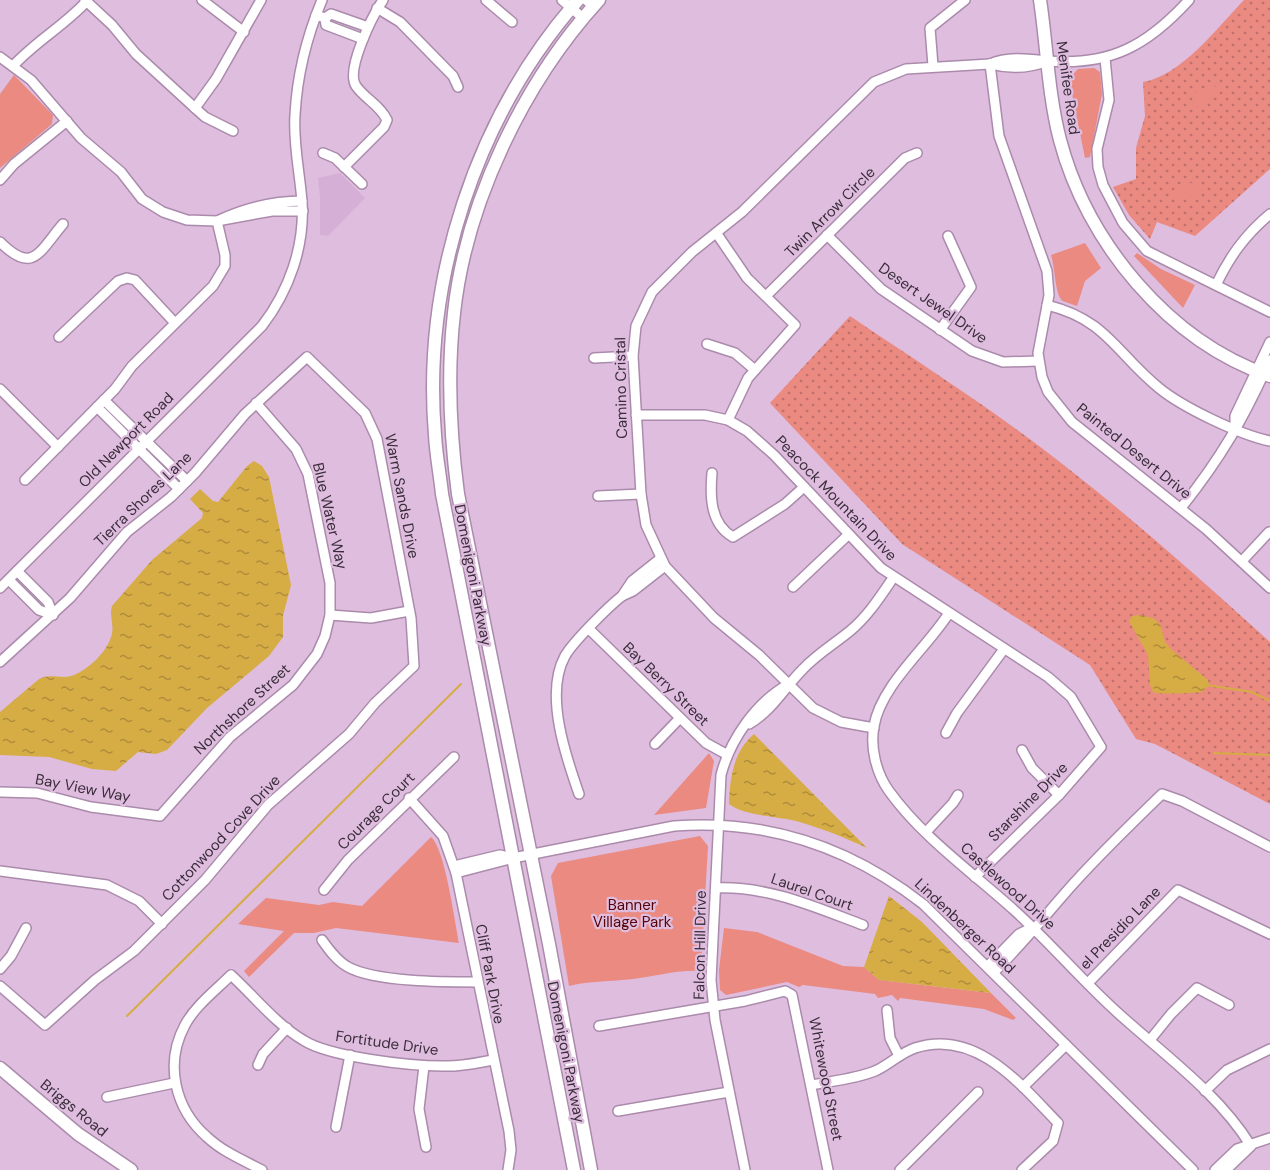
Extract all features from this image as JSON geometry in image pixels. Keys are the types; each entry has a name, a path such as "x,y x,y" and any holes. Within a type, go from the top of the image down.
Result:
{"main road":[{"name":"Menifee Road","path":"1040,0 1054,114 1066,160 1078,190 1108,246 1138,284 1168,314 1213,348 1263,374"},
{"name":"Domenigoni Parkway","path":"591,1170 531,855 458,494 450,439 450,353 454,310 469,241 486,185 526,103 593,2"},
{"name":"Domenigoni Parkway","path":"570,3 529,65 494,127 477,167 453,242 439,304 434,362 434,434 442,494 574,1170"},
{"name":"Briggs Road","path":"0,1068 78,1134 131,1170"}],"street":[{"path":"202,0 244,32"},
{"path":"195,108 216,79 261,0"},
{"name":"Old Newport Road","path":"0,588 272,312 287,285 296,260 303,206 294,117 301,71 321,16 322,0"},
{"path":"486,0 512,22"},
{"path":"933,66 930,28 965,0"},
{"name":"Camino Cristal","path":"874,728 831,719 813,708 714,618 663,562 646,525 641,494 636,415 633,356 636,326 647,299 692,252 717,234 874,82 906,69 933,66 990,64 1000,67 1033,66 1048,61 1105,58 1124,52 1154,35 1189,0"},
{"path":"14,66 28,50 70,19 86,1 136,54 205,117 233,130"},
{"path":"570,3 583,18"},
{"path":"344,167 384,127 387,120 383,112 356,86 352,78 363,39 380,4 453,75 458,87"},
{"path":"363,39 326,25 321,16 331,14 368,27"},
{"path":"341,31 345,20"},
{"path":"0,57 31,80 67,121 121,172 142,199 163,212 187,220 217,221 252,211 271,202 303,206"},
{"path":"1105,58 1109,100 1096,149 1098,167 1111,202 1136,240 1147,251 1270,312"},
{"name":"Painted Desert Drive","path":"990,64 999,136 1045,262 1049,287 1039,337 1038,362 1048,392 1060,410 1181,508 1270,588"},
{"path":"0,180 14,164 67,121"},
{"path":"322,153 335,158 362,184"},
{"name":"Twin Arrow Circle","path":"766,296 905,158 917,153"},
{"path":"1216,285 1229,257 1242,240 1267,217 1270,228"},
{"path":"25,480 101,403 132,366 213,285 225,266 225,255 217,221"},
{"path":"0,242 15,257 25,260 35,256 63,224"},
{"path":"717,234 747,278 795,325 741,388 728,420"},
{"name":"Desert Jewel Drive","path":"827,235 873,282 972,351 992,360 1014,363 1038,362"},
{"path":"940,330 971,287 948,236"},
{"path":"59,338 118,281 127,278 135,280 175,323"},
{"path":"1047,305 1085,317 1167,395 1235,429 1270,441"},
{"path":"1263,374 1270,342"},
{"path":"707,344 735,353 755,370"},
{"path":"594,358 633,356"},
{"name":"Tierra Shores Lane","path":"0,662 53,615 127,532 179,489 230,428 307,357"},
{"name":"Warm Sands Drive","path":"307,357 353,400 372,426 409,610 414,666"},
{"path":"1181,508 1214,467 1235,429 1235,416 1270,360"},
{"path":"0,389 58,447"},
{"path":"101,403 124,426 147,441 187,481"},
{"name":"Blue Water Way","path":"256,403 289,439 306,468 330,583 330,615"},
{"name":"Peacock Mountain Drive","path":"636,415 691,413 728,420 760,440 848,535 894,578 1063,690 1101,747"},
{"path":"124,426 138,449 179,489"},
{"path":"159,469 166,461"},
{"path":"712,473 709,498 722,528 733,537 785,504 804,487"},
{"path":"598,496 641,494"},
{"path":"1242,561 1269,532"},
{"path":"793,587 848,535"},
{"path":"579,795 558,721 556,694 565,657 622,596 633,591 663,562"},
{"path":"17,571 48,602 53,615"},
{"name":"Falcon Hill Drive","path":"745,1170 713,1005 711,980 721,775 726,754 748,725 760,718 782,697 789,684 825,649 861,620 894,578"},
{"path":"9,580 39,610 53,615"},
{"path":"330,615 371,618 409,610"},
{"name":"Castlewood Drive","path":"949,613 882,702 874,728 875,757 884,782 896,799 975,878 1033,927 1088,983 1205,1091 1233,1119 1251,1146"},
{"name":"Northshore Street","path":"160,816 230,737 293,685 305,671 325,636 330,615"},
{"name":"Bay Berry Street","path":"589,629 706,743 726,754"},
{"path":"946,733 957,713 1004,649"},
{"name":"Cottonwood Cove Drive","path":"0,986 45,1025 95,980 134,951 162,924 205,880 268,805 349,734 375,703 414,666"},
{"path":"655,744 680,718"},
{"name":"Starshine Drive","path":"975,878 1015,835 1059,795 1101,747"},
{"path":"1022,750 1032,768 1059,795"},
{"name":"Courage Court","path":"324,890 348,860 454,757"},
{"name":"Bay View Way","path":"0,792 37,793 91,807 160,816"},
{"path":"991,969 1019,934 1033,927 1162,794 1182,801 1270,847"},
{"path":"927,831 958,795"},
{"name":"Cliff Park Drive","path":"410,798 443,836 455,869 509,1131 511,1150 508,1170"},
{"name":"Lindenberger Road","path":"455,869 674,826 719,824 794,836 857,860 897,884 923,904 1193,1170"},
{"path":"0,871 107,885 139,902 162,924"},
{"name":"Laurel Court","path":"716,888 736,887 777,893 863,926"},
{"name":"el Presidio Lane","path":"1088,983 1178,890 1270,934"},
{"path":"0,969 11,956 26,928"},
{"path":"322,940 348,968 434,983 477,982"},
{"name":"Fortitude Drive","path":"174,1083 177,1047 185,1024 231,975 287,1028 313,1046 350,1055 424,1066 461,1066 493,1060"},
{"path":"1150,1040 1171,1014 1197,988 1229,1005"},
{"name":"Whitewood Street","path":"713,1005 785,992 792,995 828,1170"},
{"path":"599,1026 713,1005"},
{"path":"887,1010 890,1038 899,1056"},
{"path":"258,1065 264,1054 287,1028"},
{"path":"812,1085 876,1071 914,1048 935,1044 972,1050 994,1061 1058,1122 1058,1131 1053,1141 1022,1170"},
{"path":"1023,1087 1066,1045"},
{"path":"1205,1091 1227,1070 1270,1049"},
{"path":"336,1127 350,1055"},
{"path":"424,1066 419,1109 426,1147"},
{"path":"107,1097 174,1083 191,1121 206,1137 262,1170"},
{"path":"618,1111 729,1092"},
{"path":"900,1170 978,1092"},
{"path":"1215,1170 1238,1149 1270,1138"},
{"path":"1226,1170 1251,1146"}],"shaded area":[{"path":"340,173 365,198 328,236 320,235 318,178"}],"green space":[{"path":"1244,0 1270,0 1270,169 1195,236 1157,222 1150,239 1129,215 1113,187 1136,179 1136,148 1145,116 1143,82 1157,78 1185,61"},
{"path":"1094,68 1100,72 1102,94 1090,157 1085,158 1069,79 1078,69"},
{"path":"14,75 53,115 52,124 0,168 0,94"},
{"path":"1211,85 1217,87 1219,92 1204,106 1194,106 1192,101 1195,93"},
{"path":"1185,182 1202,185 1199,196 1181,198 1177,196 1177,188"},
{"path":"1085,243 1101,268 1085,281 1077,306 1060,298 1051,255"},
{"path":"1137,253 1161,269 1195,285 1183,308 1134,256"},
{"path":"850,316 1017,429 1096,490 1270,642 1270,804 1155,744 1136,739 1090,665 902,544 770,403"},
{"path":"709,753 714,761 706,808 654,815"},
{"name":"Banner Village Park","path":"700,836 708,846 701,971 569,986 551,876 558,863"},
{"path":"431,837 441,855 445,870 459,943 336,928 314,933 294,933 249,977 244,971 284,931 238,924 266,898 319,905 333,902 362,906"},
{"path":"724,928 757,932 843,966 864,967 879,980 991,993 1016,1018 1013,1020 984,1009 900,998 898,1001 892,995 878,998 875,994 803,985 799,987 787,982 726,995 720,990 719,970"}],"water":[{"path":"254,461 262,466 269,477 291,585 283,616 283,637 269,656 207,708 167,750 156,754 138,752 116,771 92,769 49,757 0,755 0,712 39,679 47,676 71,676 84,670 96,659 110,640 112,606 152,560 202,518 203,513 190,499 200,489 213,501 218,502 247,466"},
{"path":"1132,616 1153,618 1160,624 1165,642 1208,680 1209,685 1202,692 1169,694 1153,692 1150,685 1148,655 1129,621"},
{"path":"754,734 867,848 841,836 796,821 742,811 729,804 730,785 737,757"},
{"path":"889,896 922,922 991,993 879,980 864,967"}],"waterway":[{"path":"127,1016 461,684"},
{"path":"1206,685 1252,692 1270,701"},
{"path":"1214,753 1270,755"}]}
